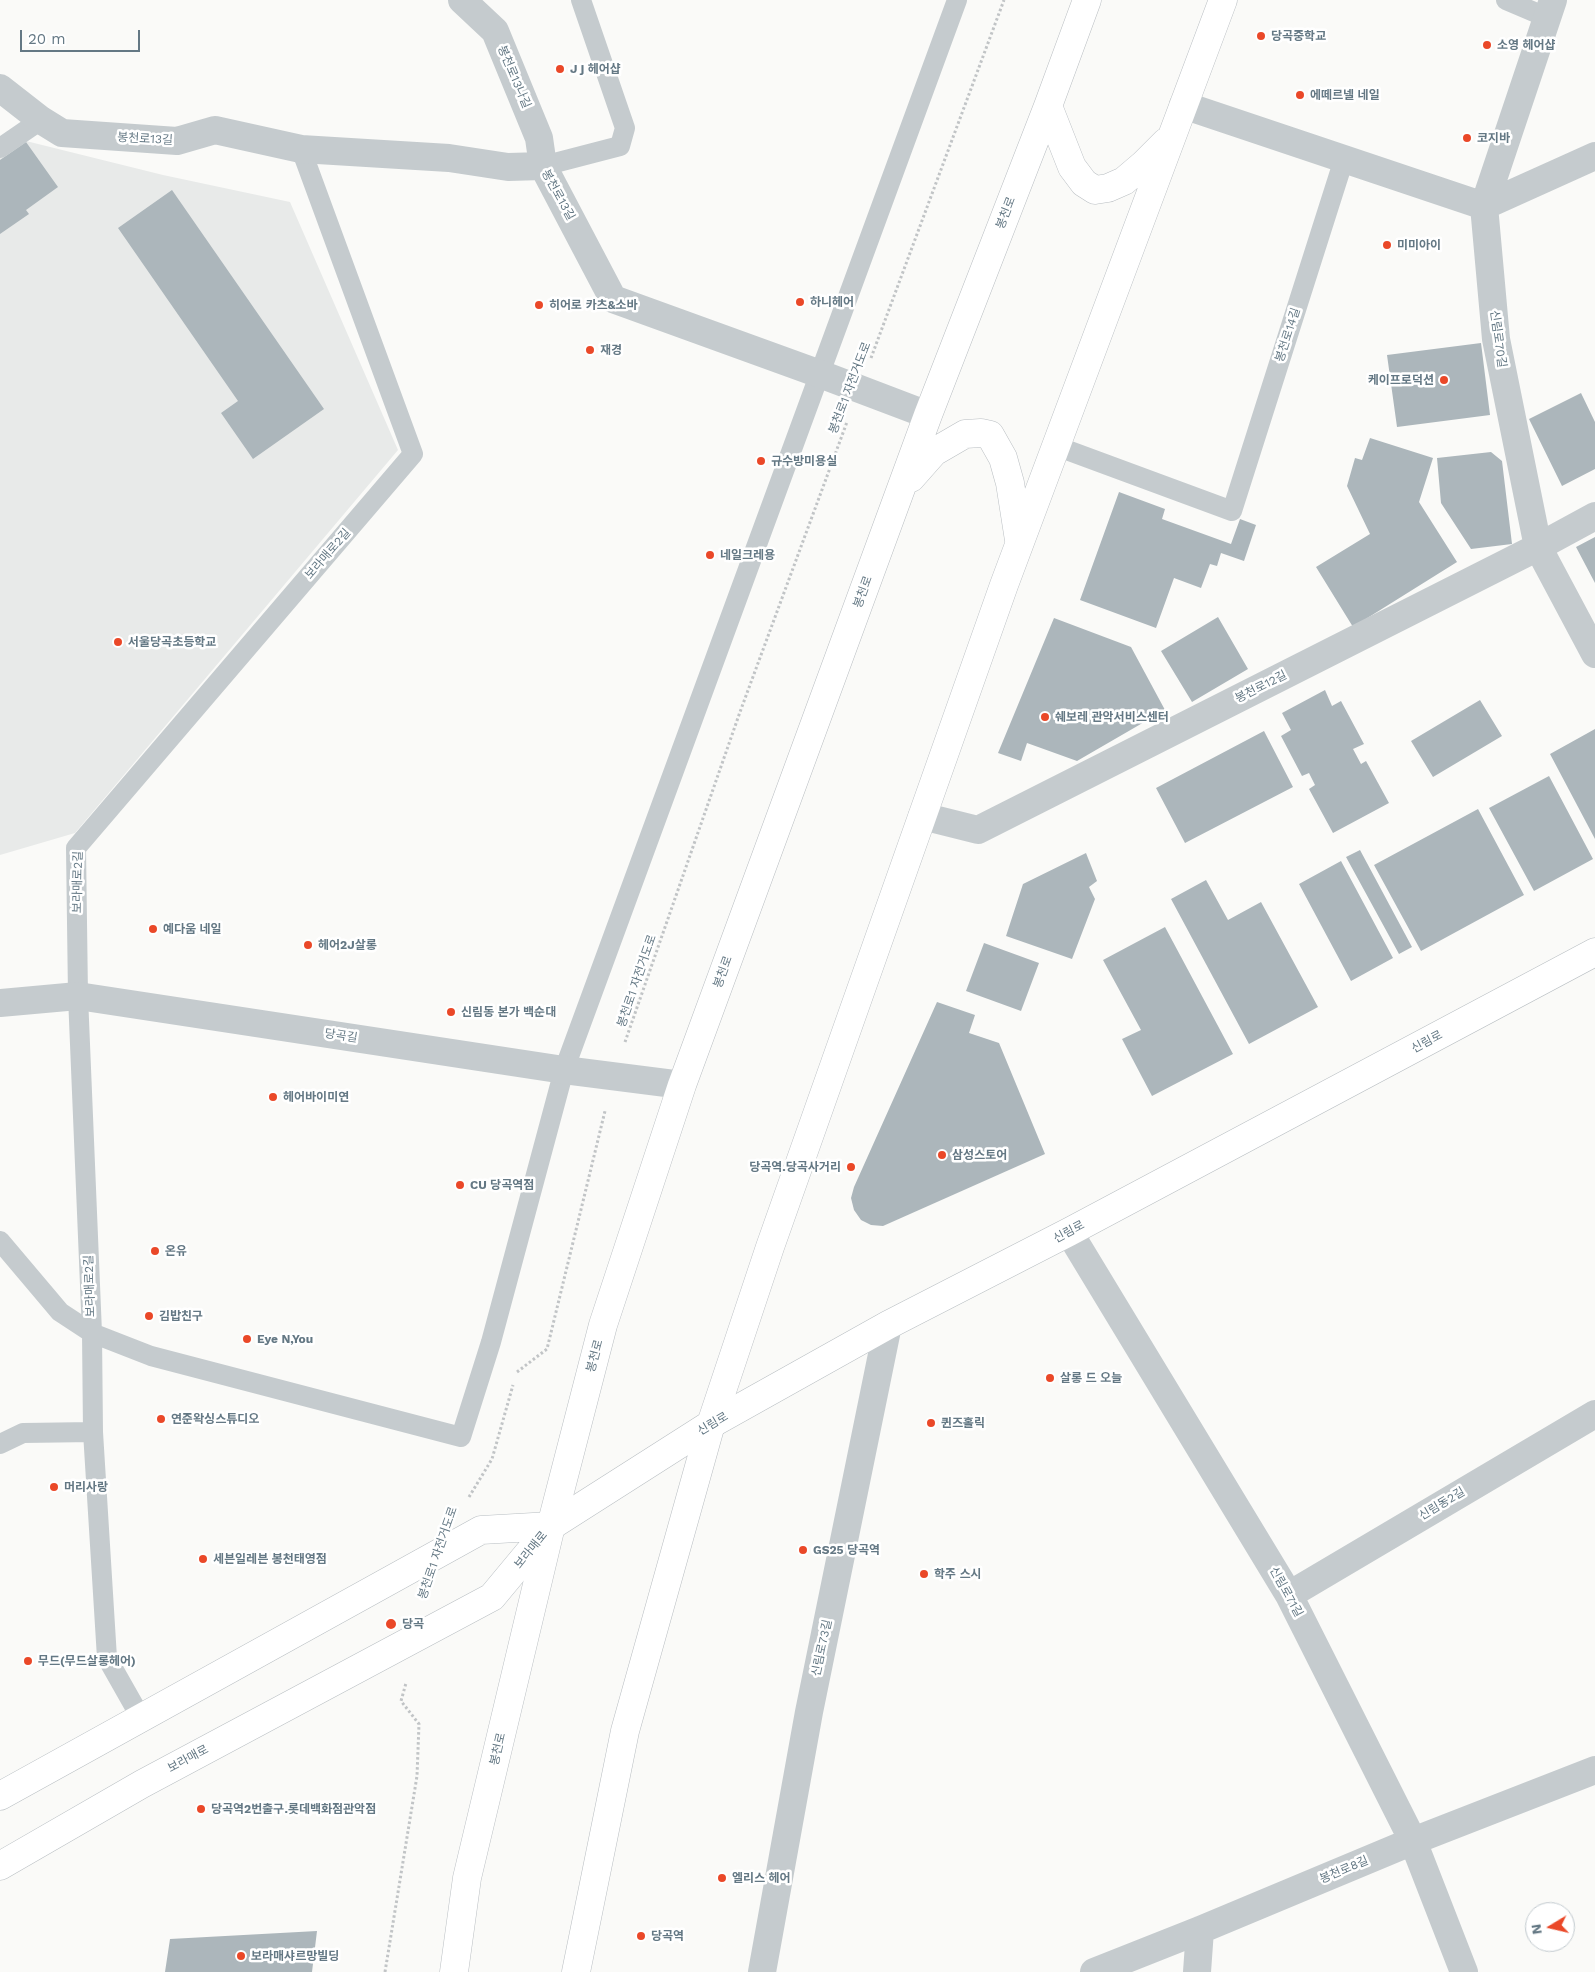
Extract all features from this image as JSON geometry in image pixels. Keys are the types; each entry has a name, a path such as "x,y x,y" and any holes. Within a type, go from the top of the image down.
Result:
{"main road":[{"name":"봉천로","path":"454,1972 467,1878 551,1526 603,1324 682,1085 928,415 1048,106 1087,0"},
{"path":"576,1972 625,1731 711,1424 770,1246 1020,542 1223,0"},
{"path":"1048,106 1072,168 1084,183 1095,190 1108,188 1124,181 1172,137"},
{"path":"901,490 934,452 965,434 981,433 990,435 1004,458 1020,542"},
{"name":"신림로","path":"551,1526 711,1424 888,1325 1069,1232 1595,952"},
{"name":"보라매로","path":"0,1866 142,1784 492,1597 551,1526"},
{"name":"보라매로","path":"0,1796 481,1530 551,1526"}],"street":[{"name":"봉천로13나길","path":"462,0 495,31 539,138 543,166"},
{"name":"신림로70길","path":"1549,8 1484,206 1496,339 1538,547 1595,654"},
{"name":"봉천로13길","path":"0,88 41,120 62,133 177,141 215,130 301,150 449,158 508,167 543,166 613,299 928,415"},
{"path":"1184,105 1484,206 1595,156"},
{"name":"봉천로12길","path":"922,816 978,830 1538,547 1595,516"},
{"name":"당곡길","path":"0,1003 78,996 564,1070 682,1085"},
{"name":"신림로71길","path":"1069,1232 1289,1595 1412,1841 1464,1972"},
{"name":"신림로73길","path":"762,1972 809,1712 888,1325"},
{"name":"신림동2길","path":"1289,1595 1595,1414"},
{"name":"봉천로8길","path":"1094,1972 1200,1930 1412,1841 1595,1770"},
{"path":"1196,1972 1200,1930"}],"lane":[{"path":"543,166 620,146 625,128 581,0"},
{"path":"0,1242 60,1312 92,1333 151,1356 461,1437 491,1342 564,1070 957,0"},
{"name":"신림로70길","path":"1506,0 1549,8"},
{"path":"0,148 41,120"},
{"name":"보라매로2길","path":"141,1718 107,1658 93,1432 92,1333 78,996 76,848 414,454 301,150"},
{"name":"봉천로14길","path":"1056,446 1232,511 1344,159"},
{"path":"0,1444 23,1433 93,1432"}],"path":[{"name":"봉천로1 자전거도로","path":"467,1500 492,1458 517,1371 547,1349 613,1076 740,712 1004,0"},
{"path":"385,1972 417,1776 419,1724 401,1701 421,1635"}],"shaded area":[{"name":"서울당곡초등학교","path":"26,141 163,175 290,202 398,450 75,833 0,855 0,158"}],"building":[{"path":"26,142 58,187 26,210 29,214 0,234 0,160"},
{"path":"172,190 324,409 253,459 221,413 238,401 118,228"},
{"path":"1481,343 1490,415 1397,427 1387,355"},
{"path":"1581,393 1595,422 1595,469 1562,486 1529,419"},
{"path":"1370,438 1433,458 1419,502 1457,562 1353,627 1316,567 1370,534 1347,486 1355,458 1362,460"},
{"path":"1491,452 1502,461 1512,544 1471,549 1441,503 1437,458"},
{"path":"1119,492 1165,509 1162,519 1231,544 1240,519 1256,525 1244,561 1221,553 1217,566 1210,564 1201,588 1174,578 1156,628 1080,600"},
{"path":"1595,537 1595,583 1576,547"},
{"path":"1218,617 1248,669 1192,702 1161,651"},
{"path":"1054,618 1131,647 1165,710 1077,761 1027,743 1021,761 998,753"},
{"path":"1325,690 1332,706 1341,701 1364,744 1353,749 1361,764 1366,761 1389,803 1333,833 1309,789 1315,785 1309,773 1302,776 1281,736 1291,730 1282,713"},
{"path":"1480,700 1502,736 1433,777 1411,741"},
{"path":"1595,729 1595,839 1550,754"},
{"path":"1264,731 1293,787 1185,843 1156,788"},
{"path":"1549,776 1593,859 1534,891 1489,808"},
{"path":"1478,809 1524,895 1421,951 1374,865"},
{"path":"1360,850 1412,947 1399,954 1346,857"},
{"path":"1086,853 1097,881 1089,887 1095,899 1072,959 1006,936 1023,884"},
{"path":"1341,861 1393,958 1351,981 1299,884"},
{"path":"1206,880 1228,920 1261,902 1318,1007 1249,1044 1171,899"},
{"path":"1165,927 1233,1054 1152,1096 1122,1039 1141,1030 1103,960"},
{"path":"984,943 1039,963 1021,1011 966,991"},
{"path":"937,1002 975,1015 969,1033 999,1043 1045,1154 883,1226 871,1225 861,1220 854,1210 851,1198 854,1187"},
{"name":"보라매샤르망빌딩","path":"317,1931 312,1972 165,1972 170,1939"}],"place":[{"name":"당곡중학교","path":"1261,36"},
{"name":"소영 헤어샵","path":"1487,45"},
{"name":"J j 헤어샵","path":"560,69"},
{"name":"에떼르넬 네일","path":"1300,95"},
{"name":"코지바","path":"1467,138"},
{"name":"미미아이","path":"1387,245"},
{"name":"하니헤어","path":"800,302"},
{"name":"히어로 카츠&소바","path":"539,305"},
{"name":"재경","path":"590,350"},
{"name":"케이프로덕션","path":"1444,380"},
{"name":"규수방미용실","path":"761,461"},
{"name":"네일크레용","path":"710,555"},
{"name":"서울당곡초등학교","path":"118,642"},
{"name":"쉐보레 관악서비스센터","path":"1045,717"},
{"name":"예다움 네일","path":"153,929"},
{"name":"헤어2J살롱","path":"308,945"},
{"name":"신림동 본가 백순대","path":"451,1012"},
{"name":"헤어바이미연","path":"273,1097"},
{"name":"삼성스토어","path":"942,1155"},
{"name":"당곡역.당곡사거리","path":"851,1167"},
{"name":"CU 당곡역점","path":"460,1185"},
{"name":"온유","path":"155,1251"},
{"name":"김밥친구","path":"149,1316"},
{"name":"Eye N,You","path":"247,1339"},
{"name":"살롱 드 오늘","path":"1050,1378"},
{"name":"연준왁싱스튜디오","path":"161,1419"},
{"name":"퀸즈홀릭","path":"931,1423"},
{"name":"머리사랑","path":"54,1487"},
{"name":"GS25 당곡역","path":"803,1550"},
{"name":"세븐일레븐 봉천태영점","path":"203,1559"},
{"name":"학주 스시","path":"924,1574"},
{"name":"당곡","path":"391,1624"},
{"name":"무드(무드살롱헤어)","path":"28,1661"},
{"name":"당곡역2번출구.롯데백화점관악점","path":"201,1809"},
{"name":"엘리스 헤어","path":"722,1878"},
{"name":"당곡역","path":"641,1936"},
{"name":"보라매샤르망빌딩","path":"241,1956"}]}
